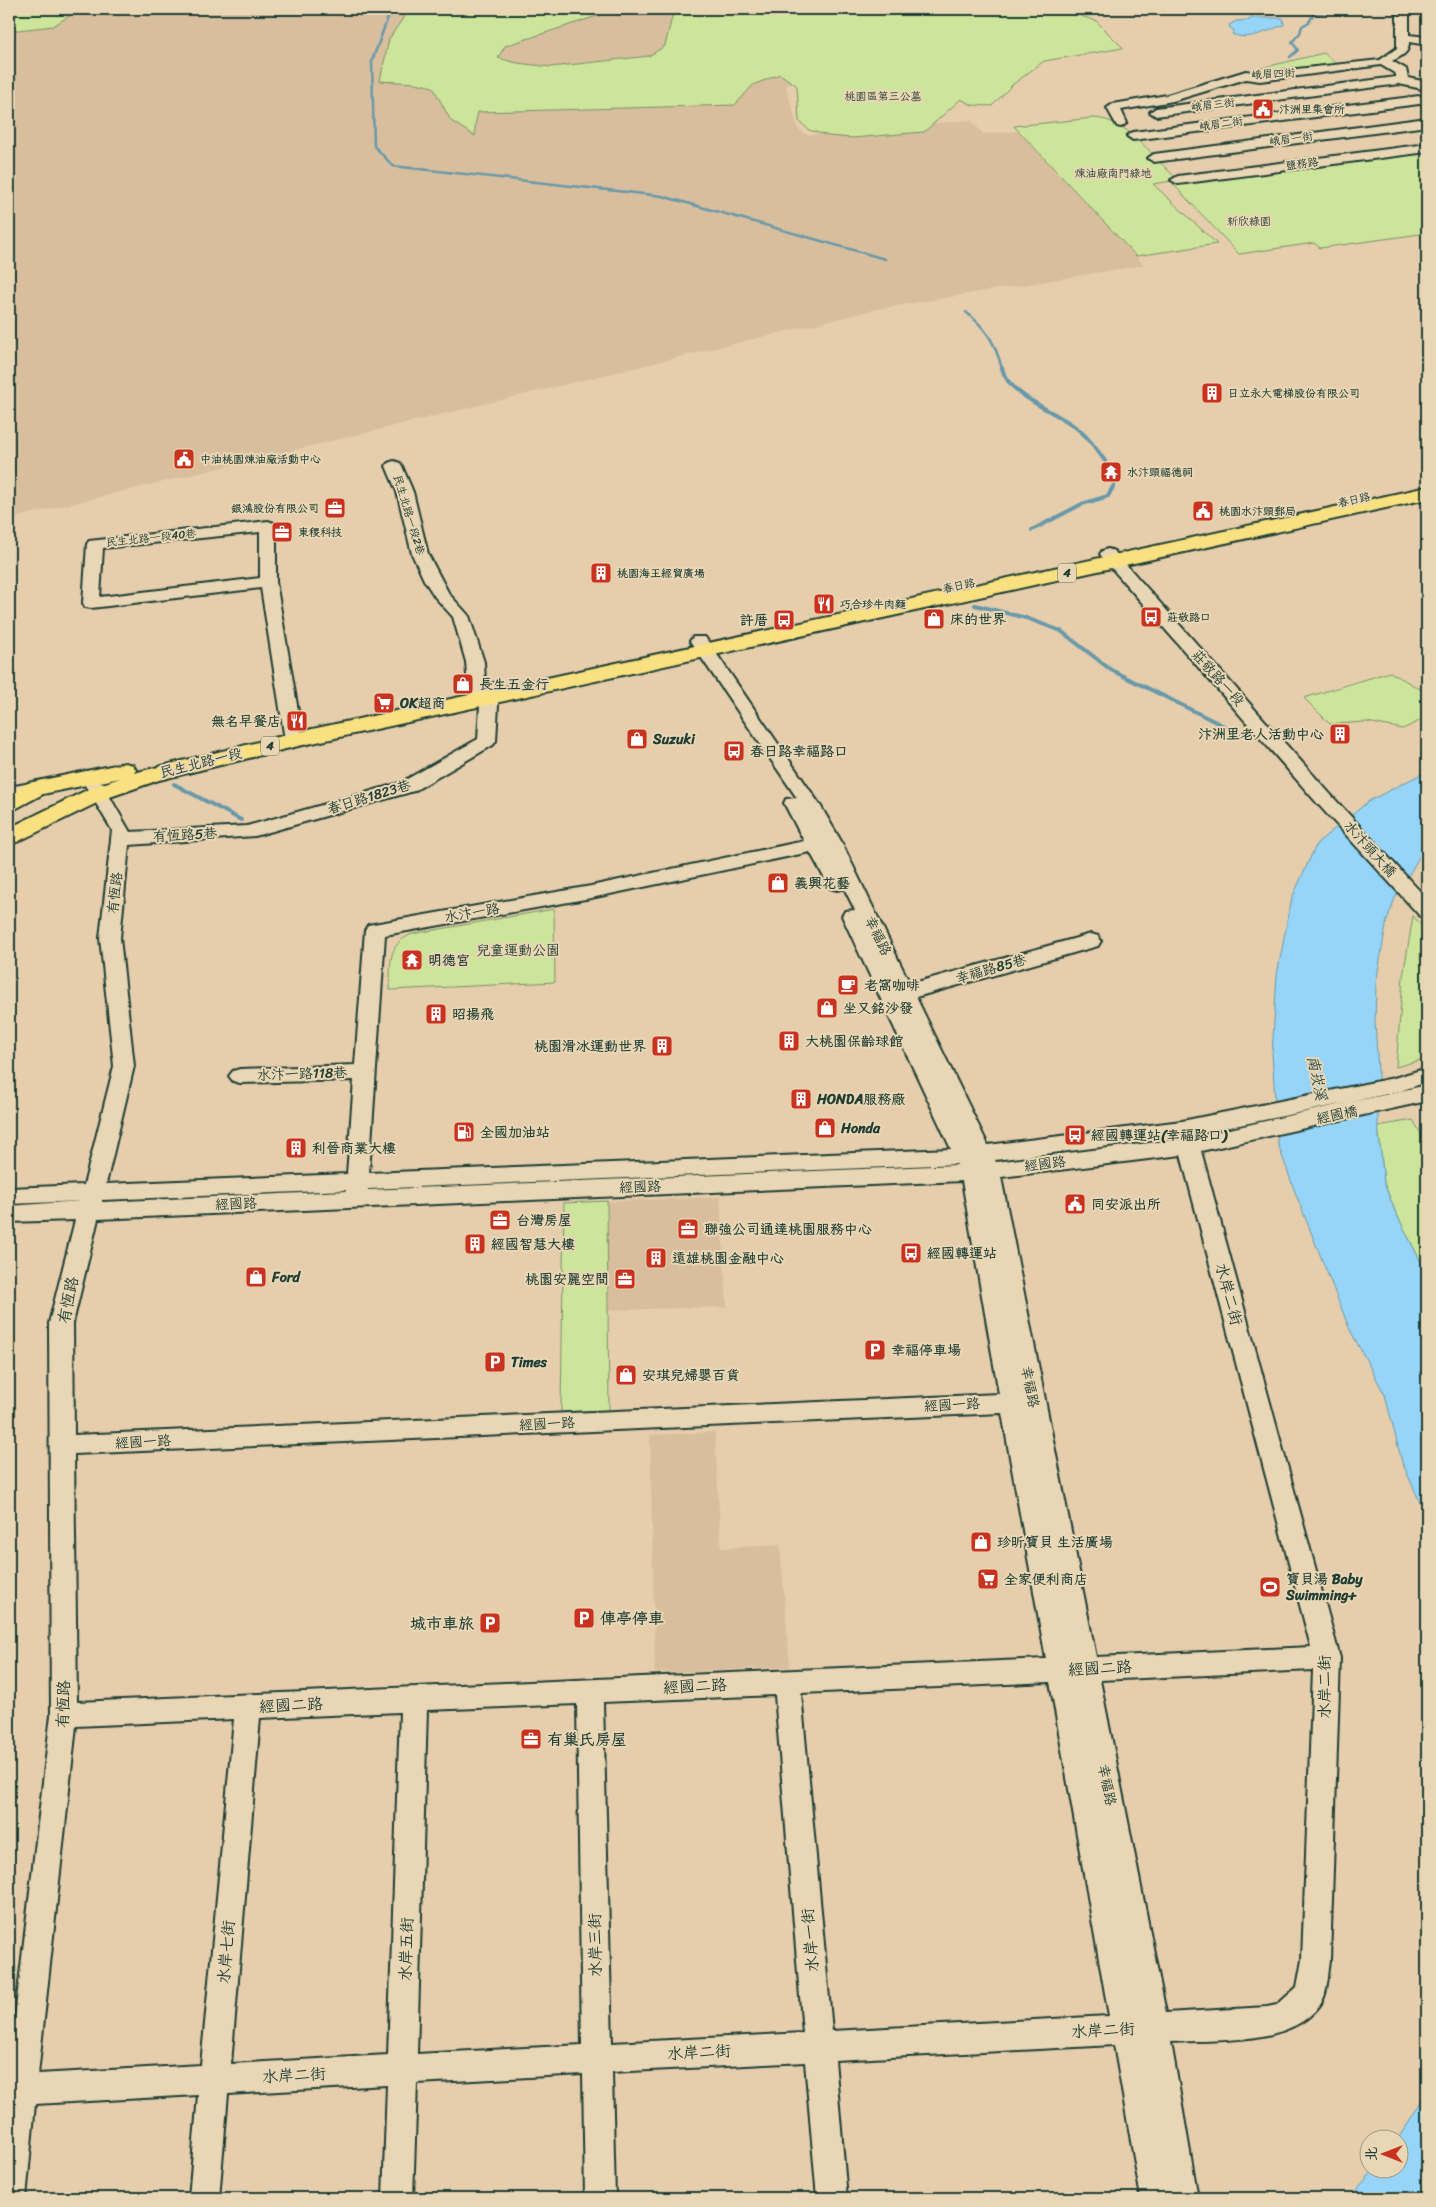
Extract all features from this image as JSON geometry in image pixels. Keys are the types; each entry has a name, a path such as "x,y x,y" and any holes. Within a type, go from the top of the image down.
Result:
{"main road":[{"name":"春日路","path":"1111,558 1427,484"},
{"name":"春日路","path":"484,694 1111,558 1427,493"},
{"name":"民生北路一段","path":"93,784 138,768 484,694"},
{"name":"民生北路一段","path":"93,784 152,775 293,735"},
{"name":"4","path":"9,819 45,800 93,784"},
{"name":"4","path":"9,802 45,800"},
{"name":"4","path":"9,837 45,800"}],"street":[{"path":"1399,80 1402,78 1402,72 1385,62 1388,58 1402,52 1404,9"},
{"path":"1404,38 1427,41"},
{"name":"峨眉四街","path":"1117,116 1246,75 1260,76 1376,63"},
{"name":"峨眉三街","path":"1117,116 1399,80 1427,86"},
{"name":"峨眉二街","path":"1133,136 1427,100"},
{"name":"峨眉一街","path":"1154,158 1427,122"},
{"name":"鹽務路","path":"1178,180 1427,148"},
{"name":"民生北路一段2巷","path":"394,466 405,492 420,554 432,580 461,616 484,694"},
{"name":"民生北路一段40巷","path":"268,582 91,603 94,544 268,526 268,582 293,735"},
{"name":"莊敬路一段","path":"1111,558 1328,803"},
{"name":"幸福路","path":"697,647 797,809 824,843 977,1164 1140,2028 1183,2198"},
{"name":"春日路1823巷","path":"248,832 407,787 439,770 487,741 484,694"},
{"name":"有恆路","path":"11,2198 21,2090 64,1715 61,1323 124,1066 110,938 122,839 121,830 93,784"},
{"path":"9,793 45,800"},
{"name":"水汴頭大橋","path":"1328,803 1427,911"},
{"name":"有恆路5巷","path":"122,839 248,832"},
{"name":"水汴一路","path":"357,1190 376,930 590,892 824,843"},
{"name":"幸福路85巷","path":"898,995 1091,941"},
{"name":"水汴一路118巷","path":"240,1076 365,1072"},
{"path":"1399,1092 1427,1075"},
{"path":"1399,1092 1427,1094"},
{"name":"經國橋","path":"1268,1121 1399,1092"},
{"name":"經國路","path":"9,1214 91,1202 977,1164 1189,1146 1268,1121"},
{"name":"經國路","path":"977,1164 1139,1136 1268,1121"},
{"name":"水岸二街","path":"21,2090 1267,2022 1285,2017 1310,1995 1316,1960 1327,1658 1189,1146"},
{"name":"經國路","path":"9,1196 91,1202"},
{"name":"經國一路","path":"62,1445 1022,1402"},
{"name":"經國二路","path":"64,1715 1327,1658"},
{"name":"水岸一街","path":"787,1682 832,2198"},
{"name":"水岸三街","path":"590,1691 600,2198"},
{"name":"水岸五街","path":"398,2198 414,1699"},
{"name":"水岸七街","path":"204,2198 248,1707"},
{"name":"幸福路","path":"1140,2028 1156,2198"}],"shaded area":[{"path":"9,9 868,9 875,32 786,86 798,129 807,135 971,120 983,134 1018,131 1144,265 878,309 9,519"},
{"path":"720,1197 727,1307 608,1310 607,1201"},
{"path":"715,1432 721,1548 780,1545 790,1667 655,1673 650,1435"}],"green space":[{"path":"9,9 80,9 53,26 9,31"},
{"name":"桃園區第三公墓","path":"409,9 607,9 600,15 505,46 498,58 517,63 551,67 649,56 665,46 674,9 1060,9 1096,21 1123,48 1044,61 1012,85 992,106 972,105 961,99 924,132 852,138 829,136 809,130 799,121 797,86 780,74 753,85 735,105 478,112 475,136 451,121 433,87 416,83 380,81 389,39"},
{"path":"1324,53 1337,65 1257,77 1249,71"},
{"name":"煉油廠南門綠地","path":"1094,118 1107,120 1119,125 1150,151 1178,180 1153,184 1217,244 1136,256 1014,126"},
{"name":"新欣綠園","path":"1427,151 1427,233 1320,248 1314,243 1239,254 1173,184"},
{"path":"1390,672 1427,693 1427,717 1403,729 1367,722 1330,724 1304,698"},
{"name":"兒童運動公園","path":"554,909 555,982 390,990 391,964 394,950 398,944 412,934"},
{"path":"1413,916 1427,932 1427,1058 1396,1067 1403,977"},
{"path":"1413,1120 1427,1144 1427,1274 1395,1211 1384,1183 1378,1126"},
{"path":"607,1201 609,1410 561,1412 564,1203"}],"water":[{"path":"1250,18 1283,18 1284,25 1252,36 1245,37 1232,34 1234,30 1229,25 1236,21 1250,20"},
{"name":"南崁溪","path":"1427,771 1427,844 1395,898 1387,920 1376,983 1375,1022 1378,1071 1378,1126 1384,1183 1395,1211 1427,1274 1427,1518 1402,1462 1385,1395 1350,1330 1278,1144 1272,1054 1277,975 1292,898 1317,843 1369,801"},
{"path":"1427,2092 1427,2198 1349,2198 1365,2180 1408,2180 1408,2130 1404,2130"}],"waterway":[{"path":"391,9 372,61 374,146 393,166 662,196 885,259"},
{"path":"1290,57 1298,50 1292,42 1300,33 1302,26 1309,22 1314,14 1346,9"},
{"path":"966,312 985,330 993,344 1002,369"},
{"path":"1002,368 1012,386 1021,394 1062,418 1081,432 1105,461"},
{"path":"1032,530 1082,504 1108,496 1114,485"},
{"path":"975,605 1026,618 1061,631 1111,670 1242,735"},
{"path":"174,784 241,820"}],"place":[{"name":"汴洲里集會所","path":"1263,109"},
{"name":"日立永大電梯股份有限公司","path":"1212,393"},
{"name":"中油桃園煉油廠活動中心","path":"184,459"},
{"name":"水汴頭福德祠","path":"1111,472"},
{"name":"銀鴻股份有限公司","path":"335,508"},
{"name":"桃園水汴頭郵局","path":"1203,511"},
{"name":"東稷科技","path":"282,532"},
{"name":"桃園海王經貿廣場","path":"601,573"},
{"name":"巧合珍牛肉麵","path":"824,604"},
{"name":"莊敬路口","path":"1151,617"},
{"name":"床的世界","path":"934,619"},
{"name":"許厝","path":"784,620"},
{"name":"長生五金行","path":"463,684"},
{"name":"OK超商","path":"384,703"},
{"name":"無名早餐店","path":"297,721"},
{"name":"汴洲里老人活動中心","path":"1340,734"},
{"name":"Suzuki","path":"637,739"},
{"name":"春日路幸福路口","path":"734,751"},
{"name":"義興花藝","path":"778,883"},
{"name":"明德宮","path":"412,960"},
{"name":"老窩咖啡","path":"848,985"},
{"name":"坐又銘沙發","path":"827,1008"},
{"name":"昭揚飛","path":"436,1014"},
{"name":"大桃園保齡球館","path":"789,1041"},
{"name":"桃園滑冰運動世界","path":"662,1046"},
{"name":"HONDA服務廠","path":"801,1099"},
{"name":"Honda","path":"825,1128"},
{"name":"全國加油站","path":"464,1132"},
{"name":"經國轉運站(幸福路口)","path":"1075,1135"},
{"name":"利晉商業大樓","path":"296,1148"},
{"name":"同安派出所","path":"1075,1204"},
{"name":"台灣房屋","path":"500,1220"},
{"name":"聯強公司通達桃園服務中心","path":"688,1229"},
{"name":"經國智慧大樓","path":"475,1244"},
{"name":"經國轉運站","path":"911,1253"},
{"name":"遠雄桃園金融中心","path":"656,1258"},
{"name":"Ford","path":"256,1277"},
{"name":"桃園安麗空間","path":"625,1279"},
{"name":"幸福停車場","path":"875,1350"},
{"name":"Times","path":"495,1362"},
{"name":"安琪兒婦嬰百貨","path":"626,1375"},
{"name":"珍昕寶貝 生活廣場","path":"981,1542"},
{"name":"全家便利商店","path":"988,1579"},
{"name":"寶貝湯 Baby Swimming+","path":"1270,1587"},
{"name":"俥亭停車","path":"584,1618"},
{"name":"城市車旅","path":"490,1623"},
{"name":"有巢氏房屋","path":"531,1739"}]}
